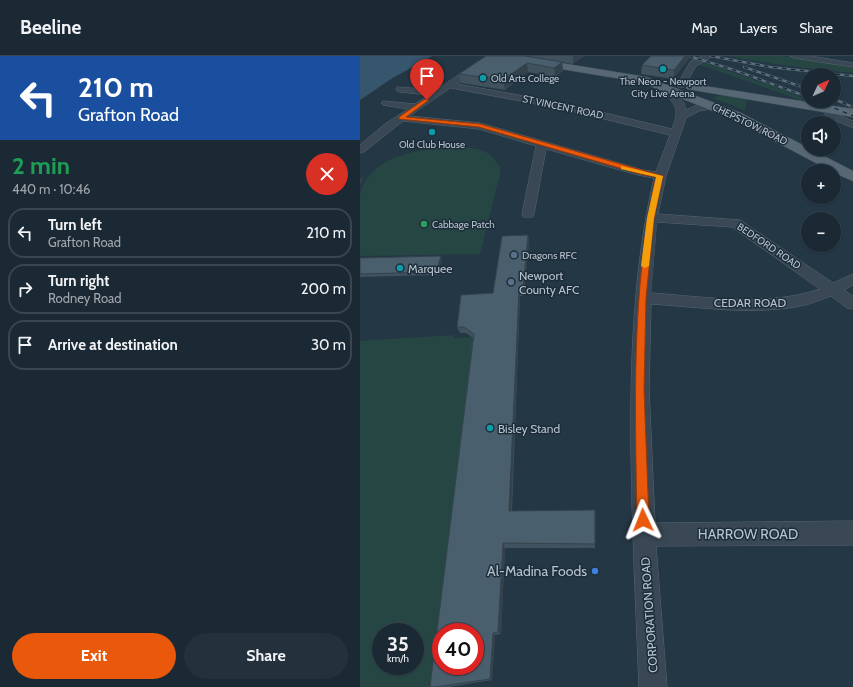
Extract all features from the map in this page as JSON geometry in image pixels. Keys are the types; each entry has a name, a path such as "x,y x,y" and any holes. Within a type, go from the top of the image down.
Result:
{"main road":[{"path":"500,56 642,80 801,104"},
{"name":"CHEPSTOW ROAD","path":"642,80 714,106 748,121 853,177"},
{"path":"666,88 681,85"},
{"path":"826,108 853,113"}],"street":[{"path":"360,150 401,118 492,56"},
{"path":"681,85 694,64 709,56"},
{"path":"794,56 825,58 853,65"},
{"name":"ST VINCENT ROAD","path":"449,85 679,125"},
{"path":"666,88 679,103 679,125"},
{"path":"400,89 437,93"},
{"path":"386,103 417,107"},
{"path":"679,125 697,108 714,106"},
{"path":"826,108 830,115 853,125"},
{"path":"401,118 480,126 642,173 660,176"},
{"name":"CORPORATION ROAD","path":"653,687 644,535 640,389 642,298 650,218 660,176 679,125"},
{"path":"366,132 380,134"},
{"path":"528,214 540,148 545,144"},
{"name":"BEDFORD ROAD","path":"650,218 735,223 853,304"},
{"name":"CEDAR ROAD","path":"642,298 746,304 776,304 804,300 833,290 853,279"},
{"name":"HARROW ROAD","path":"644,535 853,533"}],"green space":[{"path":"726,56 783,56 853,67 853,73 841,72 841,68 807,68"},
{"path":"703,62 770,85 801,97 801,100 800,100 698,64"},
{"path":"723,94 747,98 745,111 712,98"},
{"name":"Cabbage Patch","path":"447,147 472,148 485,152 497,162 501,170 480,254 360,256 360,194 365,181 373,171 395,158 421,150"},
{"path":"454,335 453,338 471,337 476,341 443,623 432,623 432,675 436,675 435,687 360,687 360,341"}],"water":[{"path":"360,56 432,56 391,79 360,100"}],"building":[{"path":"486,56 525,56 562,62 554,68 527,63 503,80 459,74"},
{"path":"651,56 685,56 674,70 642,65"},
{"name":"Bisley Stand","path":"528,235 523,289 519,290 509,511 595,510 595,544 503,543 498,632 493,633 490,679 430,687 432,671 432,675 484,675 484,623 438,623 474,334 464,327 457,327 461,295 493,293 502,236"},
{"name":"Marquee","path":"441,256 436,272 360,274 360,258"}],"railway":[{"path":"689,56 734,70 801,94"},
{"path":"711,56 770,67 853,76"},
{"path":"744,67 801,87"},
{"path":"841,102 853,107"},
{"path":"834,108 853,116"}],"slow traffic":[{"path":"623,167 642,173 660,176 650,218 645,266"}],"place":[{"name":"The Neon - Newport City Live Arena","path":"663,69"},
{"name":"Old Arts College","path":"483,78"},
{"name":"Old Club House","path":"432,132"},
{"name":"Cabbage Patch","path":"424,224"},
{"name":"Dragons RFC","path":"514,255"},
{"name":"Marquee","path":"400,268"},
{"name":"Newport County AFC","path":"511,282"},
{"name":"Bisley Stand","path":"490,428"},
{"name":"Al-Madina Foods","path":"595,571"}],"route":[{"path":"427,100 401,118 480,126 642,173 660,176 650,218 642,298 640,389 643,520"}]}
